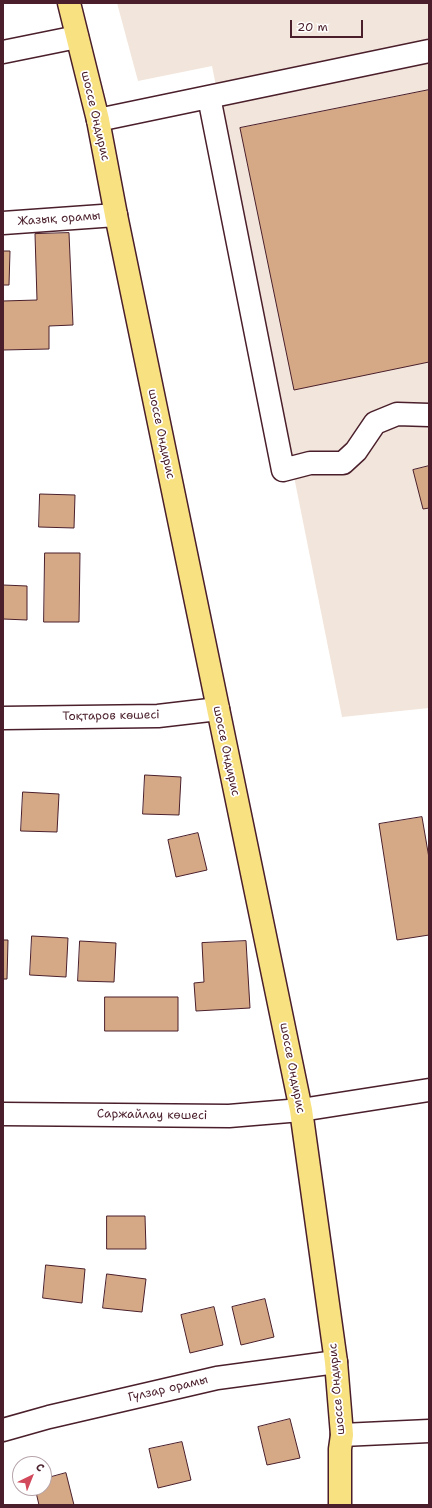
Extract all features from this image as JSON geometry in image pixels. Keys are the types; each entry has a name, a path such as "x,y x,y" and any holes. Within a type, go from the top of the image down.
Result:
{"main road":[{"name":"шоссе Ондирис","path":"69,3 98,120 116,215 301,1110 336,1362 342,1435 340,1505"}],"street":[{"path":"3,52 77,37"},
{"path":"98,120 429,51"},
{"path":"208,97 283,470 310,463 343,463 356,451 375,423 397,414 429,415"},
{"name":"Жазық орамы","path":"3,223 116,215"},
{"name":"Тоқтаров көшесі","path":"3,718 158,716 218,709"},
{"name":"Саржайлау көшесі","path":"3,1114 229,1116 301,1110 429,1090"},
{"name":"Гүлзар орамы","path":"3,1430 50,1417 217,1378 336,1362"},
{"path":"342,1435 429,1431"}],"shaded area":[{"path":"117,3 429,3 429,708 342,717 212,66 138,81"}],"building":[{"path":"429,90 429,362 294,390 240,128"},
{"path":"69,233 73,325 49,326 49,349 3,350 3,301 37,300 35,234"},
{"path":"3,251 10,251 9,285 3,285"},
{"path":"429,466 429,508 423,509 413,470"},
{"path":"40,494 75,495 74,528 39,527"},
{"path":"45,553 80,553 79,622 44,622"},
{"path":"3,585 27,586 27,620 3,619"},
{"path":"145,775 181,777 179,815 143,814"},
{"path":"23,792 59,794 57,832 21,831"},
{"path":"422,817 429,858 429,935 397,940 379,824"},
{"path":"198,833 207,870 176,877 168,840"},
{"path":"32,936 68,938 66,977 30,975"},
{"path":"3,940 8,940 7,979 3,979"},
{"path":"80,941 116,943 114,982 78,981"},
{"path":"246,941 250,1008 196,1011 194,983 204,982 202,943"},
{"path":"105,997 178,997 178,1031 105,1031"},
{"path":"107,1216 145,1216 146,1249 107,1249"},
{"path":"46,1265 85,1269 82,1303 43,1298"},
{"path":"107,1274 146,1279 142,1312 103,1308"},
{"path":"265,1299 274,1337 241,1345 232,1307"},
{"path":"214,1307 223,1345 190,1353 181,1315"},
{"path":"290,1419 300,1458 267,1465 258,1427"},
{"path":"182,1442 191,1480 158,1488 149,1449"},
{"path":"66,1473 74,1505 39,1505 37,1496 52,1496 52,1477"}]}
